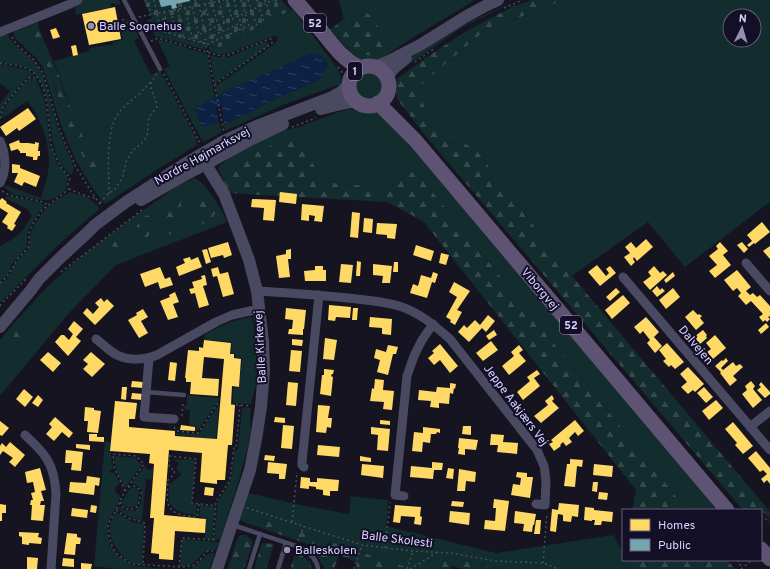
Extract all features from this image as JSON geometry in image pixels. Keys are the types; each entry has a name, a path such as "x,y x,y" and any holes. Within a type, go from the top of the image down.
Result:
{"main road":[{"name":"52","path":"295,0 334,47"},
{"name":"1","path":"334,47 351,63 360,68"},
{"name":"1","path":"334,47 345,70 351,94 357,101"},
{"name":"1","path":"349,83 352,75 360,68 368,66 375,67 384,73 384,91"},
{"path":"357,101 363,104 374,105 384,91"},
{"name":"Viborgvej","path":"384,91 415,140 726,509"},
{"path":"762,550 770,559"}],"street":[{"path":"4,31 78,0"},
{"path":"384,91 393,69 420,45 487,5 498,5"},
{"name":"1","path":"375,67 420,45"},
{"name":"Nordre Højmarksvej","path":"0,327 39,279 86,234 98,228 142,199 183,176 202,155 224,141 259,125 332,98 341,92 349,83"},
{"name":"Nordre Højmarksvej","path":"202,155 252,139 299,117 328,107 357,101"},
{"path":"0,141 3,148 5,164 2,181 0,183"},
{"name":"Balle Kirkevej","path":"202,155 224,194 249,260 257,291 264,372 261,407 250,470 217,569"},
{"path":"746,263 770,291"},
{"name":"Dalvejen","path":"623,277 770,450"},
{"name":"Nordre Højmarksvej","path":"0,316 27,287 39,279"},
{"name":"Jeppe Aakjærs Vej","path":"257,291 381,301 400,306 416,313 433,324 450,339 537,450 544,466 546,481 540,505"},
{"path":"303,466 319,295"},
{"path":"96,339 117,355 137,359 149,358 216,322 232,315 259,309"},
{"path":"399,496 407,376 419,345 433,324"},
{"path":"149,358 144,416 174,419"},
{"path":"750,428 770,411"},
{"path":"25,435 39,448 47,459 55,482 56,494 51,569"}],"lane":[{"path":"124,0 160,69"},
{"path":"146,392 184,395"},
{"path":"231,525 302,548 316,561 318,569"},
{"path":"249,569 260,534"},
{"path":"278,569 286,543"}],"path":[{"path":"145,0 152,14"},
{"path":"154,0 161,31 169,34 208,44 244,27"},
{"path":"195,0 196,6"},
{"path":"204,0 211,29"},
{"path":"117,21 171,11 174,9 178,10 212,1 224,0"},
{"path":"227,0 232,19"},
{"path":"234,0 244,32"},
{"path":"241,0 250,29"},
{"path":"248,0 258,26"},
{"path":"257,0 264,22"},
{"path":"265,0 271,17"},
{"path":"192,39 272,0"},
{"path":"498,5 523,0"},
{"path":"212,1 218,26"},
{"path":"218,1 224,23"},
{"path":"199,5 205,32"},
{"path":"192,7 199,35"},
{"path":"185,8 192,39"},
{"path":"178,10 184,38"},
{"path":"171,11 176,35"},
{"path":"164,12 169,34"},
{"path":"200,42 240,23"},
{"path":"4,31 33,59 42,72 60,131 76,167 104,208"},
{"path":"147,43 158,38 217,55 226,56 269,39 273,41 214,85"},
{"path":"206,44 224,133"},
{"path":"412,64 436,47"},
{"path":"0,63 20,66 34,73 41,84 48,108 53,150 61,167 70,179 68,183 69,189"},
{"path":"109,194 108,155 111,130 117,115 138,95 160,69 163,71 202,155"},
{"path":"0,118 4,105 27,79 37,78"},
{"path":"100,203 115,189 122,179 126,162 132,151 147,136 149,117 157,107 157,102 150,87 152,80"},
{"path":"287,129 316,118"},
{"path":"69,189 91,198 96,198"},
{"path":"0,283 9,274 18,258 28,248 31,227 42,210 69,189"},
{"path":"0,190 16,197 28,198 42,202 48,206"},
{"path":"61,272 145,208"},
{"path":"184,395 182,415 174,419 174,428 177,431 198,433 218,403 220,403"},
{"path":"231,404 261,407"},
{"path":"213,540 216,502 230,480 234,448 236,448 240,405"},
{"path":"125,491 114,467 113,454 136,456 144,464 125,491 108,524 109,536 116,553 131,564 179,567 195,565 208,551 224,546"},
{"path":"199,504 197,517 182,515 173,511 168,504 168,480 175,471 169,467 170,456 196,459 192,503 216,506"},
{"path":"292,522 298,466 303,466"},
{"path":"120,502 123,508 134,510 138,506 141,493 139,489 134,486 128,487"},
{"path":"385,548 391,500 399,496"},
{"name":"Balle Skolesti","path":"238,505 362,545 413,551 450,553 496,561 543,563 558,569"},
{"path":"540,505 547,511 543,563"},
{"path":"116,510 128,518 145,523 143,565"},
{"path":"297,546 304,526"},
{"path":"179,567 182,538 213,540 224,546"},
{"path":"354,569 362,545"},
{"path":"407,569 413,551"},
{"path":"410,569 438,552"},
{"path":"742,569 750,561"}],"green space":[{"path":"83,0 119,0 121,4 114,5 114,3 111,3 111,7 76,15 75,5"},
{"path":"143,0 281,0 291,10 218,48 159,32"},
{"path":"339,0 475,0 385,56 379,59 358,59 330,29 332,28 356,53 382,46 379,38 379,29 353,13 344,20"},
{"path":"518,0 461,28 395,74 406,61 455,29"},
{"path":"532,0 564,0 484,31 417,88 428,116 447,132 477,151 572,276 770,512 770,518 762,512 762,509 742,509 424,134 398,100 394,88 398,78 428,56 470,29 514,6"},
{"path":"564,0 770,0 770,202 685,267 648,222 572,276 477,151 447,132 428,116 416,88 484,31"},
{"path":"293,9 337,68 341,76 341,84 283,105 225,131 224,125 281,96 319,80 310,54 218,96 216,86 273,45 278,38 273,36 228,54 210,52 209,46 218,48"},
{"path":"363,10 371,16 377,24 382,46 391,50 377,56 356,54 332,28 353,13"},
{"path":"152,18 159,32 205,45 206,50 155,36 147,20"},
{"path":"130,20 139,38 134,41 151,75 160,70 196,138 197,145 105,204 88,181 71,149 60,122 42,66 36,58 15,38 13,32 38,22 39,29 34,29 61,107 69,104 54,61 89,51 90,48 113,44 113,42 123,40 119,23"},
{"path":"34,29 39,29 59,76 64,93 104,185 103,189 99,188 66,121 50,72 36,40"},
{"path":"6,34 16,46 35,62 43,76 58,129 74,167 70,175 61,164 56,154 46,95 38,77 25,67 0,62 0,36"},
{"path":"161,40 207,54 215,98 195,109 202,127 219,122 222,132 204,142 164,69 170,66 158,41"},
{"path":"266,41 268,46 215,83 210,55 217,57 229,57"},
{"path":"0,64 28,70 35,76 25,79 3,106 0,116 0,104 10,91 0,83"},
{"path":"368,71 374,72 382,80 382,92 374,100 368,101 362,100 354,92 353,86 354,80 362,72"},
{"path":"36,79 43,95 50,144 58,165 66,174 68,179 67,188 65,191 55,198 48,200 15,195 5,188 6,185 41,198 47,178 49,165 48,148 44,131 32,107 27,101 0,120 6,105 26,81"},
{"path":"350,109 364,112 378,112 403,138 697,484 715,509 686,509 415,170 388,188 322,182 243,162 224,181 218,169 220,165 234,155 279,131 299,127"},
{"path":"299,136 322,182 388,188 415,170 686,509 632,509 636,490 423,221 387,202 229,193 224,181 243,162 260,150"},
{"path":"194,178 208,190 218,204 227,222 116,265 69,313 0,396 0,340 12,325 49,285 85,254 176,187"},
{"path":"70,192 87,197 99,207 98,210 57,246 0,303 0,284 7,279 15,263 28,249 30,245 30,234 33,227 45,209"},
{"path":"175,195 180,196 181,209 177,226 170,235 164,231 164,220"},
{"path":"8,196 40,202 45,205 29,228 27,235 27,246 11,265 9,272 0,282 0,246 19,234 32,216 27,209 4,198"},
{"path":"207,197 217,210 211,220 204,224 196,220 201,198"},
{"path":"144,215 149,216 149,234 146,242 140,244 134,236 138,223"},
{"path":"116,235 123,237 125,248 123,255 116,258 113,254 112,239"},
{"path":"252,317 256,350 255,388 251,404 233,403 233,388 239,388 242,359 235,357 235,353 231,353 232,342 205,340 204,335 227,323"},
{"path":"23,327 31,327 35,329 35,333 26,342 17,342 13,339 15,332"},
{"path":"187,395 219,398 196,432 196,426 189,425 190,410 184,409 184,406 187,405"},
{"path":"219,404 216,439 176,435 176,433 199,434"},
{"path":"242,407 251,408 251,431 247,450 220,540 214,539 218,502 231,480 235,450 238,450"},
{"path":"105,440 110,442 113,469 109,471 110,473 114,472 120,484 116,486 115,490 121,497 108,522 107,530 110,545 117,555 131,565 161,569 117,569 94,566"},
{"path":"115,456 136,458 142,465 125,488 116,468 114,460"},
{"path":"172,459 195,460 192,504 197,505 196,515 177,510 169,501 169,485 182,474 176,469 179,463"},
{"path":"145,466 148,470 153,469 152,480 146,479 141,521 126,515 118,509 119,506 123,510 135,511 139,506 142,499 142,490 135,484 131,484"},
{"path":"133,487 139,492 137,505 130,508 124,507 121,503 129,490"},
{"path":"248,493 349,514 351,496 388,500 386,526 496,553 613,535 622,551 622,561 628,561 632,569 499,569 446,556 441,569 412,569 250,515 247,523 239,520"},
{"path":"200,505 215,507 212,539 205,539 206,518 199,517"},
{"path":"116,512 132,522 144,524 142,565 132,563 128,560 119,552 113,542 110,532 110,524"},
{"path":"250,515 412,569 356,569 357,562 339,555 334,569 324,569 310,545 247,523"},
{"path":"240,535 246,535 253,543 244,569 228,569 236,542"},
{"path":"182,539 219,542 216,550 209,550 193,563 180,566"},
{"path":"262,543 274,544 266,569 254,569"},
{"path":"296,551 310,562 312,569 290,569"},
{"path":"215,553 209,569 190,569 208,554"},
{"path":"446,556 499,569 463,569 452,566 450,569 441,569"},
{"path":"628,561 728,561 735,569 632,569"}],"water":[{"path":"310,54 317,54 321,56 328,64 319,80 281,96 224,125 221,106 216,108 219,122 202,127 195,109 224,92"}],"building: Homes":[{"name":"Balle Sognehus","path":"115,7 121,39 89,45 82,14","holes":["105,21 107,29 98,31 97,23"]},
{"path":"56,28 60,37 53,39 50,30"},
{"path":"76,45 78,55 73,56 71,46"},
{"path":"28,108 36,119 19,131 17,128 6,136 0,127"},
{"path":"19,140 20,143 39,143 38,151 40,151 40,156 38,156 37,160 33,160 33,157 26,156 26,153 20,153 18,149 11,151 9,144"},
{"path":"12,164 20,165 20,168 40,176 36,187 24,182 22,186 14,182 18,173 12,173"},
{"path":"280,192 297,194 296,204 279,202"},
{"path":"2,198 7,202 6,203 21,212 12,231 2,222 8,213 0,208 0,200"},
{"path":"252,199 276,200 274,221 263,220 264,208 251,207"},
{"path":"302,204 324,206 322,222 314,221 315,216 309,215 309,221 301,220"},
{"path":"352,212 360,213 358,238 350,237"},
{"path":"364,218 373,219 372,233 363,232"},
{"path":"762,222 770,232 749,247 747,245 752,241 747,235"},
{"path":"377,223 397,224 395,239 387,238 387,235 376,234"},
{"path":"646,239 653,247 637,261 634,257 633,259 635,262 631,266 624,257 630,253 625,247 631,242 636,248"},
{"path":"228,242 232,255 224,258 223,255 211,258 208,248"},
{"path":"720,242 728,251 723,255 731,265 715,278 709,271 717,265 709,256 718,249 716,246"},
{"path":"742,242 748,249 744,253 737,245"},
{"path":"416,245 434,251 431,261 413,255"},
{"path":"770,246 770,259 763,251"},
{"path":"207,249 211,262 206,264 202,250"},
{"path":"291,249 291,259 288,259 290,277 279,278 276,256 286,254 286,250"},
{"path":"441,253 449,255 446,265 439,263"},
{"path":"190,257 191,260 198,257 202,267 179,276 176,267 185,263 183,259"},
{"path":"357,261 361,262 360,276 356,276"},
{"path":"394,262 398,262 398,272 393,272"},
{"path":"341,264 353,265 351,283 339,282"},
{"path":"373,264 392,266 390,283 382,283 383,276 373,275"},
{"path":"597,265 606,276 609,273 606,269 610,266 616,273 600,286 588,272"},
{"path":"315,266 323,266 323,270 326,270 326,281 305,281 304,271 315,270"},
{"path":"654,266 660,273 663,271 667,275 650,290 643,282 651,276 648,272"},
{"path":"160,267 165,279 170,277 173,285 160,289 158,282 145,287 140,274"},
{"path":"218,267 220,274 228,272 234,294 223,297 217,276 213,277 211,269"},
{"path":"737,270 751,287 746,291 750,295 753,293 757,297 760,295 770,306 770,316 768,317 770,319 767,322 765,320 763,322 759,317 763,314 751,301 746,305 738,296 741,293 737,288 733,291 724,280"},
{"path":"433,272 438,274 435,283 432,282 427,298 410,293 413,284 418,286 421,275 431,278"},
{"path":"673,272 675,276 666,283 664,280"},
{"path":"205,275 207,285 203,286 209,305 199,308 195,293 191,294 189,289 194,288 192,282 202,279 201,276"},
{"path":"454,282 470,291 457,310 462,312 455,325 446,317 457,297 449,292"},
{"path":"657,286 660,290 662,288 665,291 657,297 652,291"},
{"path":"616,288 620,292 610,301 606,297"},
{"path":"673,288 680,297 666,309 659,300"},
{"path":"175,292 179,302 173,304 178,317 168,320 160,301 170,297 169,295"},
{"path":"623,295 630,303 612,319 605,310"},
{"path":"101,298 104,302 107,299 114,306 95,325 83,313 87,308 93,314 99,307 95,303"},
{"path":"329,305 351,307 350,318 336,317 335,321 328,320"},
{"path":"286,308 306,310 303,335 288,334 289,329 292,329 293,320 285,319"},
{"path":"353,308 358,308 357,320 352,320"},
{"path":"143,309 148,317 141,321 148,333 139,338 128,320 137,315 136,313"},
{"path":"693,310 698,315 699,314 702,316 700,318 704,323 696,330 685,317"},
{"path":"488,315 495,321 486,332 482,328 469,342 458,332 464,325 467,328 475,320 480,325"},
{"path":"370,317 392,319 391,335 382,334 382,328 369,327"},
{"path":"646,317 659,332 654,337 662,346 655,353 647,343 650,340 643,331 640,334 634,327"},
{"path":"74,321 83,329 76,337 81,341 68,356 55,342 61,335 64,335 69,340 73,334 68,329"},
{"path":"766,323 769,327 761,334 758,330"},
{"path":"494,330 497,335 489,340 486,336"},
{"path":"703,330 707,335 707,338 700,344 694,337"},
{"path":"715,335 726,348 713,359 707,352 711,349 706,343"},
{"path":"325,338 337,340 334,360 323,359"},
{"path":"292,339 303,340 302,346 292,345"},
{"path":"204,340 231,343 230,354 234,354 234,358 241,359 239,387 232,386 231,404 235,405 232,445 228,445 225,480 217,480 217,484 200,482 202,453 169,450 164,515 206,519 205,533 175,531 173,560 159,559 159,554 151,553 154,518 150,518 154,464 149,463 150,454 110,451 115,401 137,403 135,419 129,419 129,427 175,431 175,436 217,439 224,359 204,357 202,378 219,379 218,396 190,394 191,382 186,382 185,378 188,350 199,351 199,347 203,348"},
{"path":"491,341 498,350 483,361 476,353"},
{"path":"667,343 684,362 675,369 671,365 669,367 663,361 666,359 659,350"},
{"path":"440,344 458,366 450,373 440,360 434,365 428,358 434,353 432,351"},
{"path":"388,345 398,347 396,354 393,354 388,375 377,372 380,360 374,358 376,349 386,352"},
{"path":"519,345 523,350 519,353 526,361 509,375 502,366 514,356 511,352"},
{"path":"291,350 302,351 300,372 289,371"},
{"path":"48,352 61,363 53,372 40,360"},
{"path":"91,352 105,364 92,377 83,369 88,364 83,360"},
{"path":"726,358 728,361 721,368 723,370 733,362 736,366 740,364 743,367 733,376 737,380 730,386 715,366"},
{"path":"170,362 177,363 175,381 168,380"},
{"path":"688,367 704,384 695,392 693,390 688,394 681,387 687,382 680,374"},
{"path":"324,369 334,370 331,376 333,377 331,396 320,394"},
{"path":"537,370 540,374 534,378 540,386 523,400 517,392 530,381 527,377"},
{"path":"375,379 384,380 383,390 394,391 392,410 383,409 384,402 370,401 372,388 374,389"},
{"path":"132,381 143,382 143,388 131,387"},
{"path":"751,381 755,386 753,389 762,400 753,408 742,394 747,390 745,386"},
{"path":"288,382 298,383 296,406 286,405"},
{"path":"761,382 770,392 770,394 765,398 757,390 761,387 759,385"},
{"path":"450,383 456,384 453,394 450,393 449,404 439,403 439,408 430,407 431,401 418,400 419,390 436,392 437,387 450,388"},
{"path":"122,387 127,387 126,400 121,399"},
{"path":"704,387 713,397 706,403 697,393"},
{"path":"24,389 33,397 25,407 16,399"},
{"path":"132,393 143,394 142,400 131,399"},
{"path":"38,395 43,400 38,407 32,403"},
{"path":"552,395 554,399 552,401 559,408 541,423 534,416 548,405 545,401"},
{"path":"716,400 723,408 709,420 702,411"},
{"path":"318,405 330,406 328,418 332,418 331,428 327,427 326,433 316,432"},
{"path":"85,407 94,408 94,410 101,411 98,433 87,432 88,421 84,421"},
{"path":"55,417 73,433 69,438 62,432 54,441 46,434 52,427 49,424"},
{"path":"275,417 285,418 285,423 274,422"},
{"path":"380,420 390,421 390,425 380,424"},
{"path":"575,420 584,431 578,436 575,432 569,438 572,442 566,446 563,442 560,445 561,446 554,451 549,444 553,442 551,440"},
{"path":"0,421 9,428 2,436 0,435"},
{"path":"733,422 753,446 743,454 735,445 737,443 725,429"},
{"path":"181,425 195,427 195,431 180,430"},
{"path":"283,425 294,426 292,449 281,448"},
{"path":"463,426 471,426 471,435 462,434"},
{"path":"371,427 390,429 388,451 377,450 378,435 371,434"},
{"path":"423,427 440,429 440,433 437,432 436,434 431,434 430,443 423,442 422,452 412,451 414,432 423,433"},
{"path":"89,434 97,434 97,437 104,437 104,442 89,441"},
{"path":"491,434 504,435 503,442 518,443 517,454 497,452 498,445 490,445"},
{"path":"459,438 478,440 476,450 465,449 465,455 458,454"},
{"path":"10,442 25,455 15,467 9,462 13,458 3,451 0,455 0,446 2,443 6,447"},
{"path":"76,444 90,445 90,450 76,448"},
{"path":"318,445 340,447 339,457 317,455"},
{"path":"66,450 83,452 81,471 71,470 72,463 65,463"},
{"path":"756,451 770,468 770,484 767,480 764,483 761,479 767,474 763,470 760,472 748,458"},
{"path":"265,455 275,456 274,461 264,460"},
{"path":"360,456 371,458 371,462 360,461"},
{"path":"570,459 583,460 582,467 577,466 575,487 564,486 567,464 570,464"},
{"path":"268,462 287,464 285,479 279,479 279,474 267,473"},
{"path":"432,462 443,463 442,470 434,470 433,479 410,477 411,466 432,468"},
{"path":"362,464 384,466 383,478 361,475"},
{"path":"594,464 613,466 612,477 593,475"},
{"path":"40,468 46,490 41,491 44,501 41,501 40,505 45,505 43,521 31,520 32,505 30,505 31,500 33,500 31,493 35,492 33,482 27,483 25,472"},
{"path":"448,468 454,469 453,479 446,478"},
{"path":"459,469 476,472 475,482 466,481 465,491 457,491"},
{"path":"517,472 527,473 527,477 533,477 530,498 511,495 513,484 520,485 521,478 516,477"},
{"path":"87,476 100,478 99,486 95,485 94,495 69,492 70,482 86,483"},
{"path":"301,477 310,478 310,482 317,482 317,478 339,480 338,491 330,491 330,496 323,495 323,490 316,489 316,487 309,486 309,489 300,488"},
{"path":"593,482 598,482 597,492 592,491"},
{"path":"205,487 214,488 213,496 204,495"},
{"path":"599,492 608,493 607,500 598,499"},
{"path":"494,499 509,501 505,531 484,529 485,520 495,521 496,508 493,508"},
{"path":"452,501 464,502 463,507 451,506"},
{"path":"559,503 579,505 578,517 572,516 571,522 563,521 563,515 558,514 556,532 550,531 552,509 558,510"},
{"path":"0,504 6,505 6,513 2,513 2,521 0,521"},
{"path":"91,505 97,506 96,513 90,512"},
{"path":"395,505 421,507 421,525 414,524 415,517 401,516 400,523 393,522"},
{"path":"585,507 594,508 594,510 613,512 612,522 602,521 601,525 594,525 595,520 584,520"},
{"path":"72,508 88,510 87,518 71,516"},
{"path":"450,511 470,513 469,525 449,522"},
{"path":"515,511 536,514 532,532 523,531 524,524 514,523"},
{"path":"536,520 541,520 540,534 534,534"},
{"path":"19,532 39,533 38,537 42,538 41,544 22,544 22,537 19,536"},
{"path":"67,533 77,534 77,537 81,538 80,544 76,544 75,555 64,554"},
{"path":"27,557 38,558 37,569 27,569"},
{"path":"63,558 74,559 74,567 62,566"},
{"path":"81,563 92,564 91,569 81,569"}],"building: Public":[{"path":"159,0 190,1 176,4 177,8 172,9 171,5 161,7"}],"place":[{"name":"Balle Sognehus","path":"91,26"},
{"name":"Balleskolen","path":"287,550"}]}
